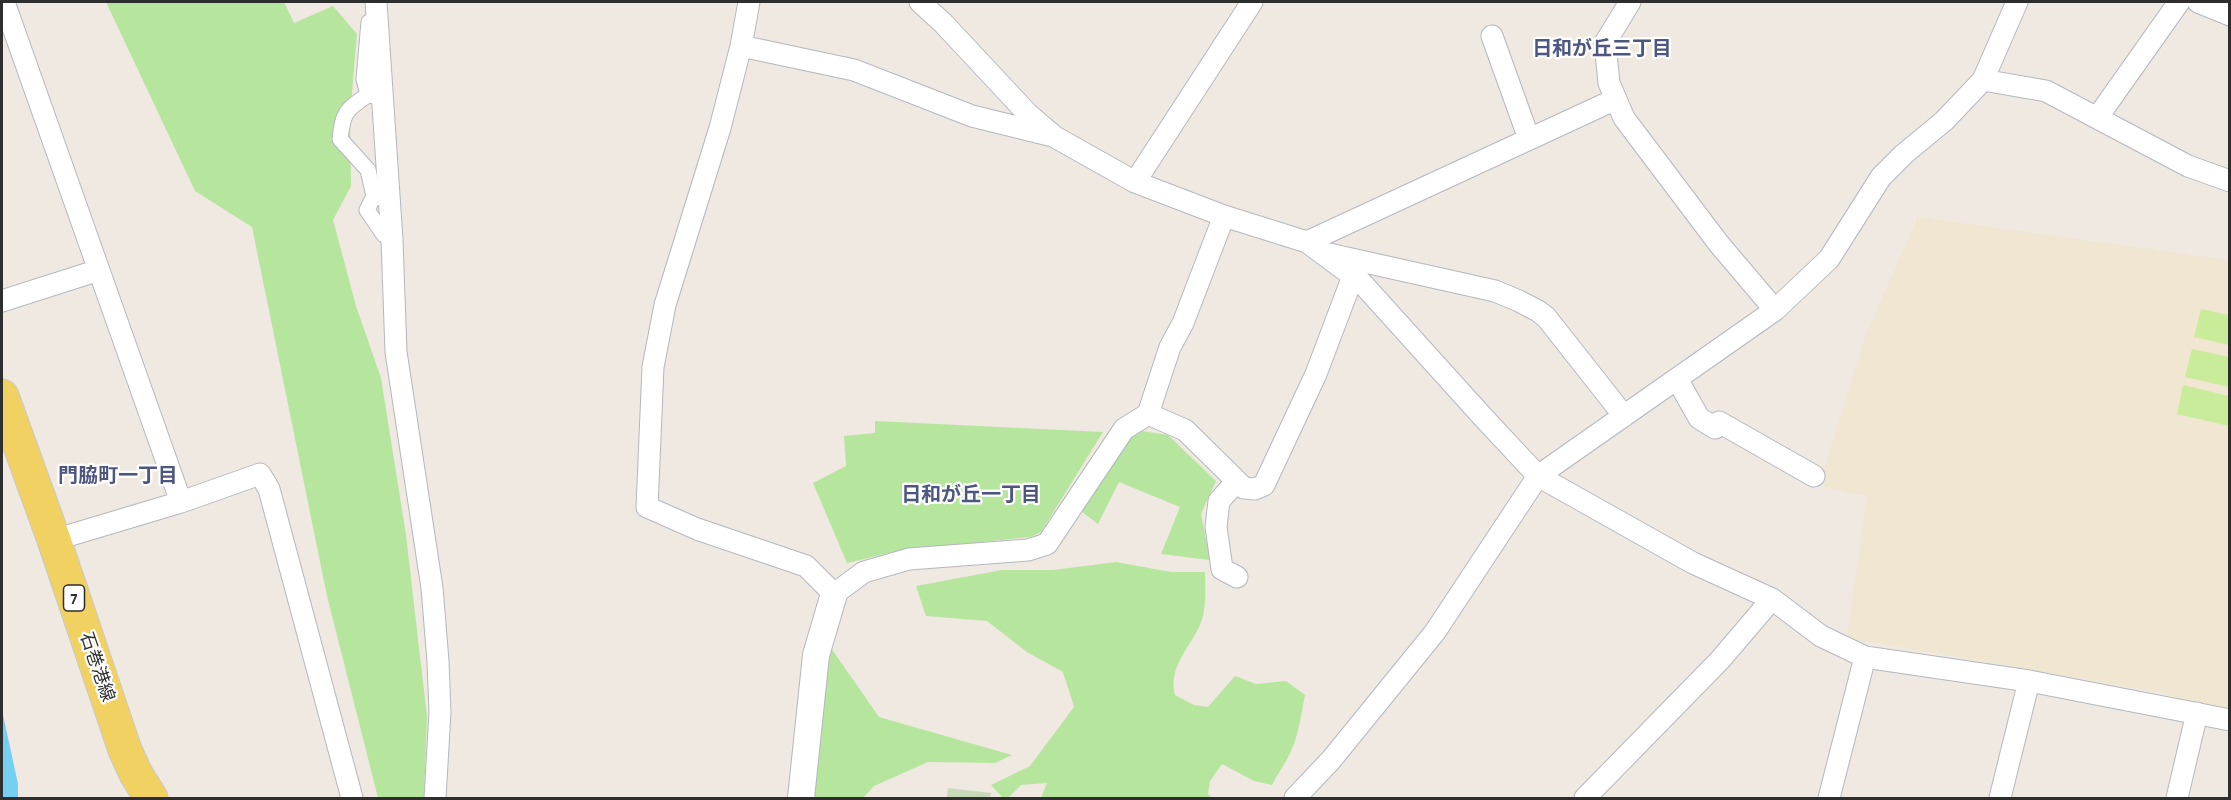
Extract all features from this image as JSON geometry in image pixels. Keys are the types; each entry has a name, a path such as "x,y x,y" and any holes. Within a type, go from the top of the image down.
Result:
{"main road":[{"name":"石巻港線","path":"2,396 54,540 125,750 151,798"}],"street":[{"path":"4,2 181,501"},
{"path":"367,2 369,27 364,79 375,96"},
{"path":"376,2 375,96 396,352 432,588 438,661 440,711 435,798"},
{"path":"750,2 720,128 665,305 653,367 647,507 697,529 806,566 834,594"},
{"path":"920,2 944,23 1028,114 1055,137 1135,182 1224,216 1314,247 1495,291 1538,311 1546,317 1624,416"},
{"path":"1135,182 1252,2"},
{"path":"1630,2 1605,43 1609,83 1623,118 1653,159 1775,310"},
{"path":"1295,798 1331,760 1435,632 1538,476 1775,310 1829,259 1881,177 1904,154 1944,121 1983,81 2017,2"},
{"path":"2097,118 2179,2"},
{"path":"2198,2 2229,15"},
{"path":"1492,36 1529,139"},
{"path":"741,46 854,70 972,116 1055,137"},
{"path":"1983,81 2046,91 2188,166 2229,181"},
{"path":"375,96 352,105 342,117 340,139 368,170 382,198"},
{"path":"1314,247 1529,139 1616,99"},
{"path":"382,198 367,210 384,235"},
{"path":"801,798 816,655 834,594 864,572 909,559 1028,550 1047,544 1124,429 1148,414 1170,347 1183,323 1224,216"},
{"path":"1314,247 1361,282 1538,476 1693,563 1772,599 1821,636 1865,657 2029,681 2229,720"},
{"path":"2,301 99,270"},
{"path":"1148,414 1185,430 1244,488 1255,489 1264,485 1316,374 1353,276"},
{"path":"1677,379 1699,418 1715,428 1719,422 1814,476"},
{"path":"54,540 260,474 272,500 352,798"},
{"path":"1237,481 1219,501 1216,527 1222,569 1237,577"},
{"path":"1586,798 1720,660 1772,599"},
{"path":"1829,798 1865,657"},
{"path":"2004,798 2029,681"},
{"path":"2177,798 2197,713"}],"shaded area":[{"path":"1918,217 2229,260 2229,713 2196,706 2163,693 1847,638 1867,496 1827,488 1820,481 1866,334"}],"green space":[{"path":"106,2 284,2 294,23 333,6 357,34 350,116 351,186 333,220 356,306 381,378 406,535 427,717 424,798 378,798 327,596 252,227 195,191"},
{"path":"2201,309 2229,315 2229,345 2194,337"},
{"path":"2192,349 2229,357 2229,387 2185,377"},
{"path":"2183,385 2229,396 2229,426 2177,414"},
{"path":"875,421 1103,432 1041,532 1031,537 901,550 847,563 813,483 846,466 844,436 875,433"},
{"path":"1142,431 1168,435 1216,481 1201,514 1210,560 1161,554 1180,507 1119,482 1098,524 1081,511 1126,441"},
{"path":"1116,562 1171,572 1205,572 1204,613 1177,667 1174,676 1175,695 1194,705 1208,707 1235,676 1256,684 1286,681 1305,695 1294,744 1272,785 1254,781 1222,764 1210,781 1208,794 1212,798 1041,798 1047,783 1021,785 1008,798 1003,798 991,785 1030,766 1074,707 1063,672 1027,652 987,621 926,616 916,586 1002,570 1053,570"},
{"path":"831,648 879,717 1012,755 995,763 928,762 874,786 863,798 807,798 822,661"},
{"path":"948,788 991,793 990,798 947,798"}],"water":[{"path":"2,710 18,784 18,798 2,798"}],"district":[{"name":"日和が丘三丁目","path":"1602,49"},
{"name":"門脇町一丁目","path":"118,476"},
{"name":"日和が丘一丁目","path":"971,495"}]}
